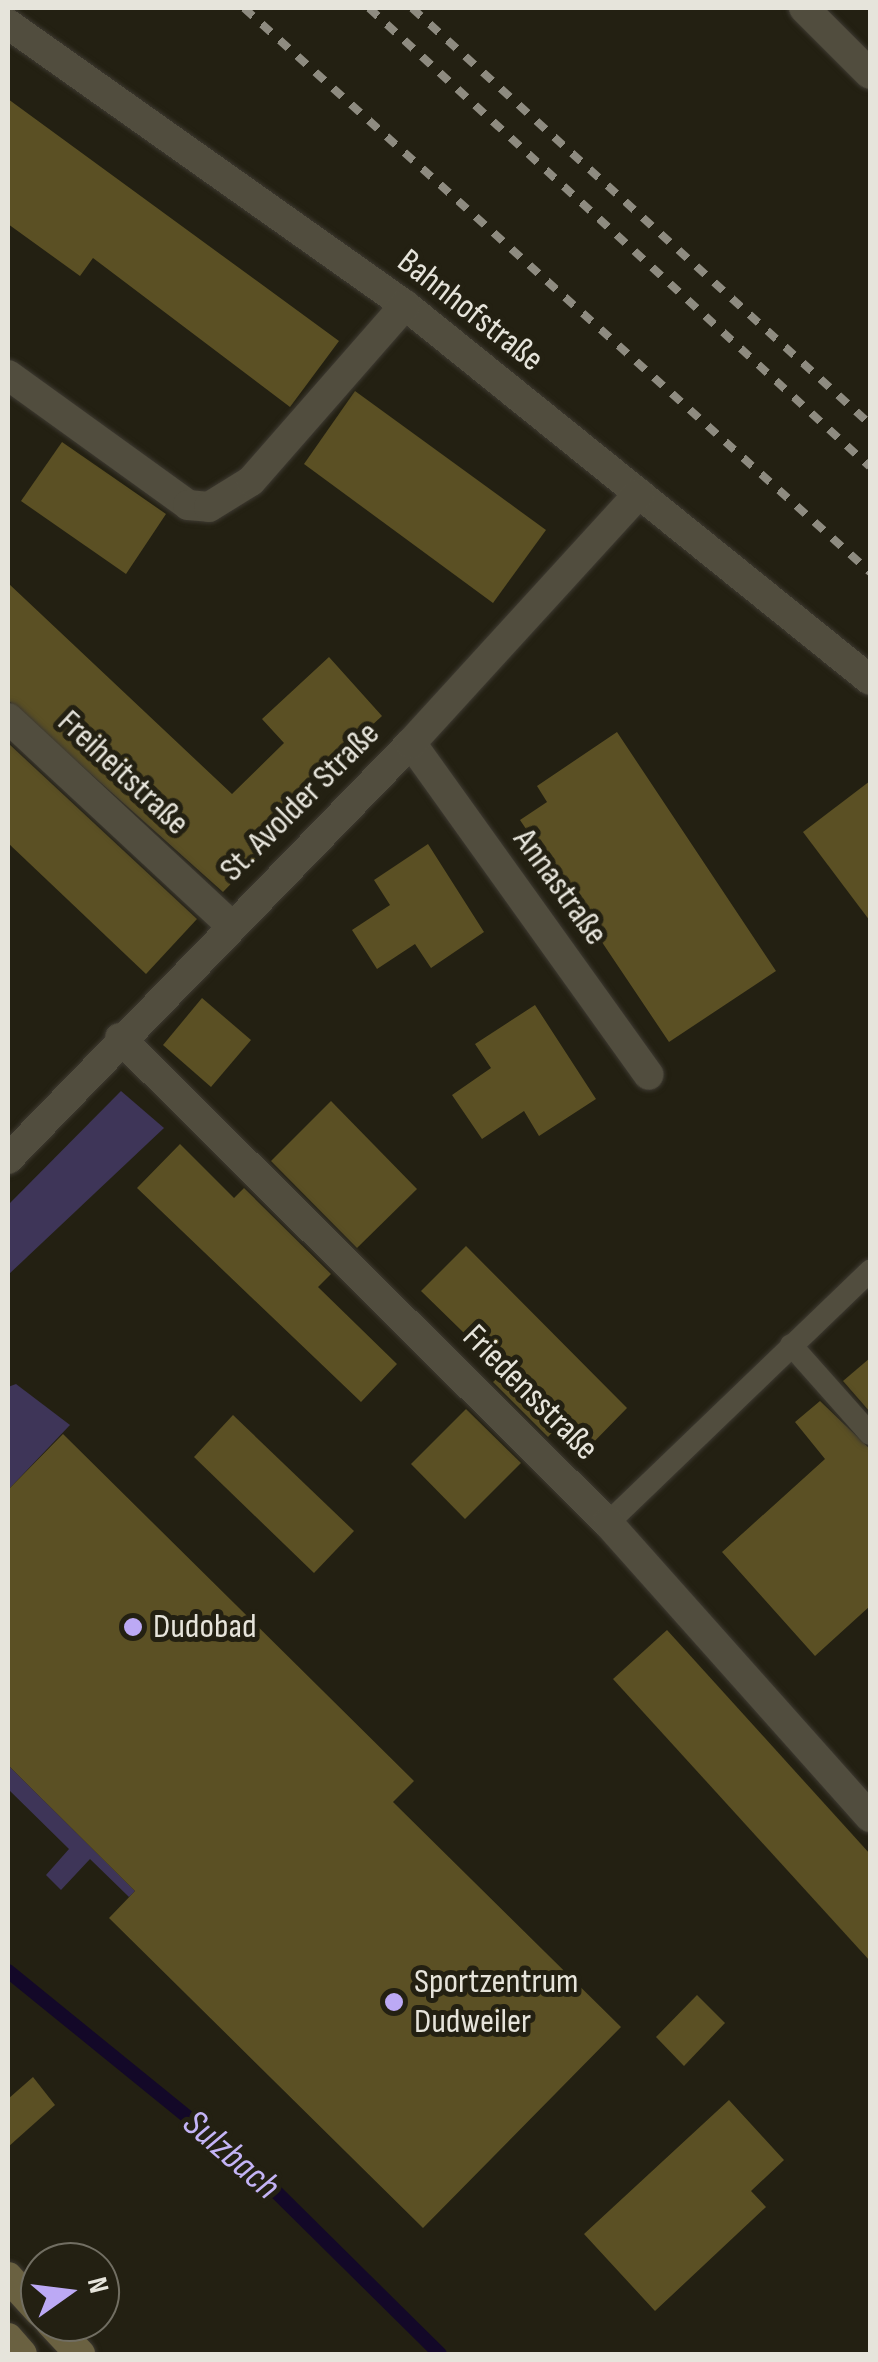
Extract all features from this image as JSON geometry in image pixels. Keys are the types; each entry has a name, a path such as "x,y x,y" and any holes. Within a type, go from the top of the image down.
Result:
{"main road":[{"path":"8,2338 22,2354"}],"street":[{"path":"804,8 870,74"},
{"name":"Bahnhofstraße","path":"8,24 404,305 870,680"},
{"path":"8,375 188,505 209,507 251,482 404,305"},
{"name":"St. Avolder Straße","path":"8,1159 120,1038 411,743 638,492"},
{"name":"Freiheitstraße","path":"8,718 230,925"},
{"name":"Annastraße","path":"411,743 649,1075"},
{"name":"Friedensstraße","path":"120,1038 608,1523 870,1816"}],"lane":[{"path":"608,1523 870,1271"},
{"path":"791,1344 870,1434"}],"shaded area":[{"path":"121,1091 164,1128 8,1275 8,1205"},
{"path":"16,1384 70,1425 8,1490 8,1387"},
{"path":"8,1765 135,1891 129,1897 90,1859 61,1890 46,1875 69,1849 8,1789"}],"building":[{"path":"8,99 339,341 290,407 93,258 80,276 8,224"},
{"path":"355,391 546,530 493,603 304,464"},
{"path":"62,442 166,514 126,574 21,501"},
{"path":"8,583 232,794 284,743 262,719 329,657 382,716 271,818 283,830 223,892 8,700"},
{"path":"617,732 776,971 669,1042 520,820 547,802 537,786"},
{"path":"8,743 197,919 146,974 8,843"},
{"path":"870,781 870,921 803,832"},
{"path":"428,844 484,932 431,968 415,944 377,969 352,930 390,905 374,880"},
{"path":"202,998 251,1040 211,1087 163,1045"},
{"path":"535,1005 596,1099 539,1136 524,1111 482,1139 452,1095 491,1068 475,1044"},
{"path":"331,1101 417,1189 357,1248 271,1161"},
{"path":"180,1144 234,1198 244,1188 331,1274 318,1287 397,1364 361,1402 137,1188"},
{"path":"466,1246 627,1408 586,1450 560,1424 548,1437 493,1382 504,1372 421,1291"},
{"path":"870,1358 870,1412 843,1381"},
{"path":"820,1401 870,1449 870,1606 815,1656 722,1552 825,1459 795,1422"},
{"path":"466,1409 521,1463 465,1519 411,1464"},
{"path":"233,1415 354,1531 314,1573 194,1457"},
{"path":"63,1434 414,1781 393,1802 621,2027 423,2228 109,1918 135,1891 8,1765 8,1490"},
{"path":"667,1630 870,1854 870,1961 613,1679"},
{"path":"697,1995 725,2023 684,2066 656,2037"},
{"path":"33,2077 55,2105 8,2147 8,2099"},
{"path":"729,2100 784,2160 751,2191 766,2207 655,2311 584,2234"}],"waterway":[{"name":"Sulzbach","path":"8,1971 258,2174 440,2354"}],"railway":[{"path":"244,8 870,572"},
{"path":"369,8 870,467"},
{"path":"412,8 870,424"}],"place":[{"name":"Dudobad","path":"133,1627"},
{"name":"Sportzentrum Dudweiler","path":"394,2002"}]}
